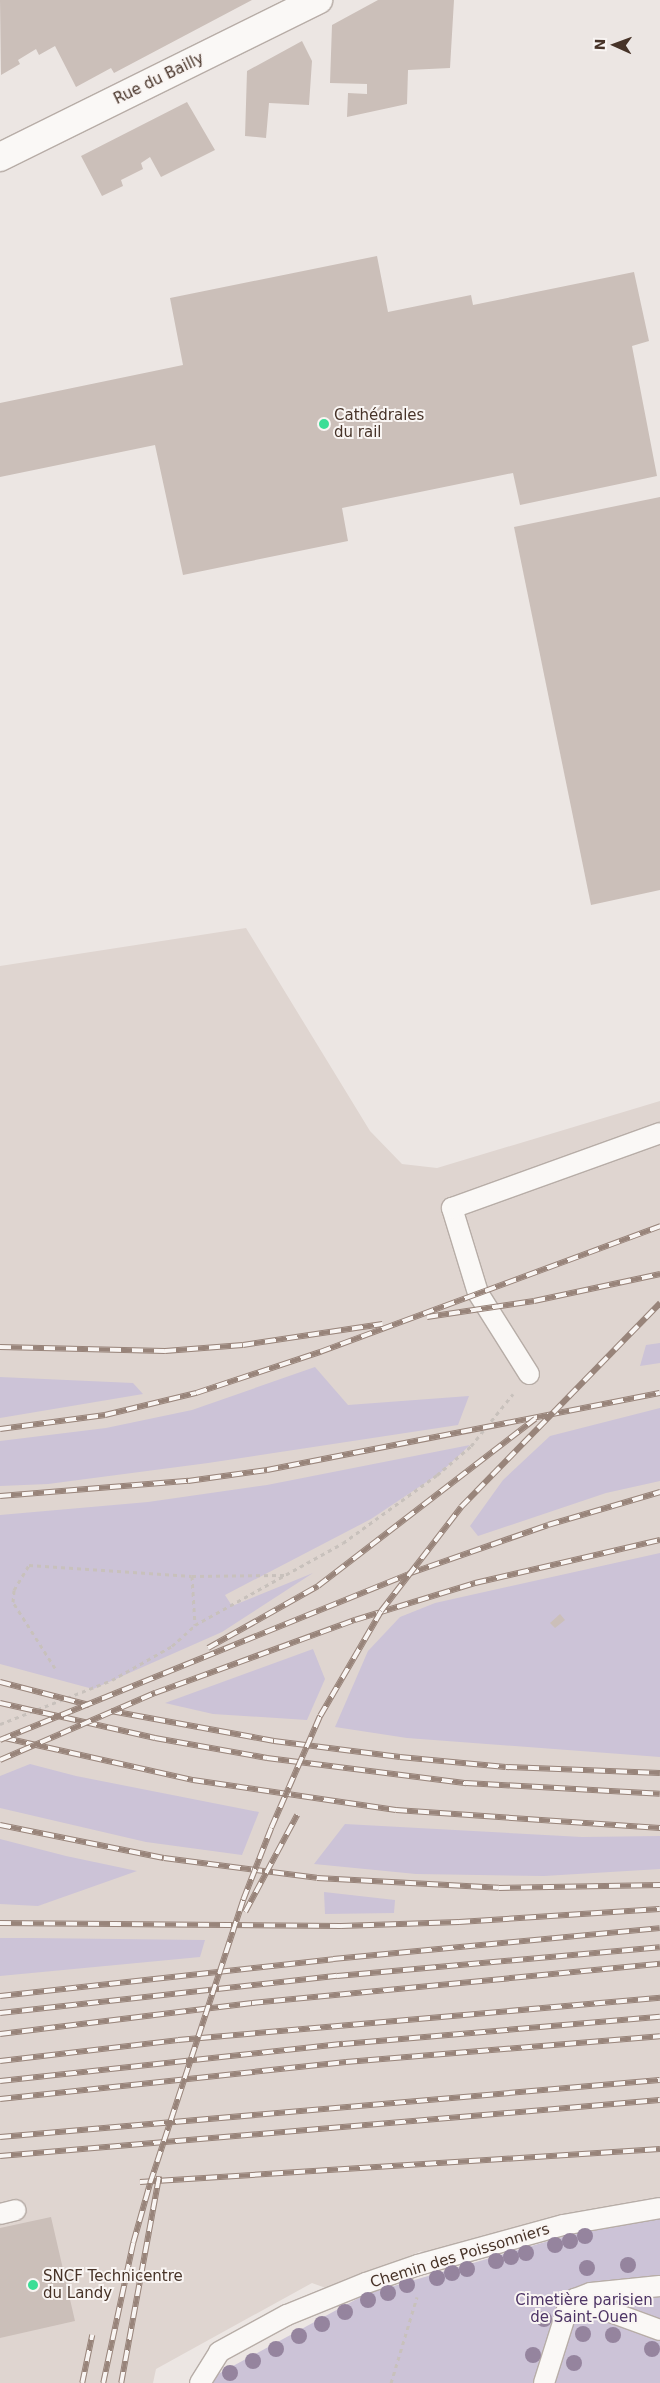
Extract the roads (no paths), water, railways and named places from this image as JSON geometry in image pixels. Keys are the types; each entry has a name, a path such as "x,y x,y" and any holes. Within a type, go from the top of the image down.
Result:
{"street":[{"name":"Rue du Bailly","path":"0,157 318,0"}],"lane":[{"path":"529,1374 478,1293 452,1208 660,1133"},
{"name":"Chemin des Poissonniers","path":"200,2383 219,2352 287,2315 366,2283 418,2265 563,2225 660,2208"},
{"path":"544,2383 567,2310 575,2299 591,2293 660,2286"},
{"path":"575,2299 660,2330"}],"railway":[{"path":"0,1429 105,1415 196,1393 320,1352 660,1226"},
{"path":"427,1317 534,1301 660,1274"},
{"path":"103,2383 133,2243 150,2183 243,1900 271,1828 320,1716 381,1611 461,1507 660,1303"},
{"path":"0,1347 165,1351 243,1345 382,1324"},
{"path":"0,1496 188,1481 267,1470 660,1393"},
{"path":"208,1648 318,1586 535,1419"},
{"path":"0,1740 408,1574 548,1525 660,1492"},
{"path":"0,1760 155,1693 355,1620 475,1583 660,1540"},
{"path":"0,1682 89,1705"},
{"path":"0,1703 155,1738 267,1758 466,1783 660,1794"},
{"path":"111,1711 274,1741 400,1757 506,1767 660,1773"},
{"path":"5,1738 193,1780 396,1810 660,1828"},
{"path":"245,1912 297,1815"},
{"path":"0,1825 164,1858 317,1878 499,1888 660,1885"},
{"path":"0,1923 341,1926 459,1922 660,1909"},
{"path":"0,1996 333,1959 660,1928"},
{"path":"0,2013 337,1976 660,1947"},
{"path":"0,2034 252,2003 660,1964"},
{"path":"0,2061 178,2040 660,1998"},
{"path":"0,2081 343,2044 660,2017"},
{"path":"0,2099 346,2062 660,2036"},
{"path":"0,2137 660,2080"},
{"path":"0,2156 660,2100"},
{"path":"140,2182 660,2149"},
{"path":"121,2383 159,2176"},
{"path":"82,2383 92,2335"}],"place":[{"name":"Cathédrales du rail","path":"324,424"},
{"name":"SNCF Technicentre du Landy","path":"33,2285"}],"park label":[{"name":"Cimetière parisien de Saint-Ouen","path":"584,2308"}]}
